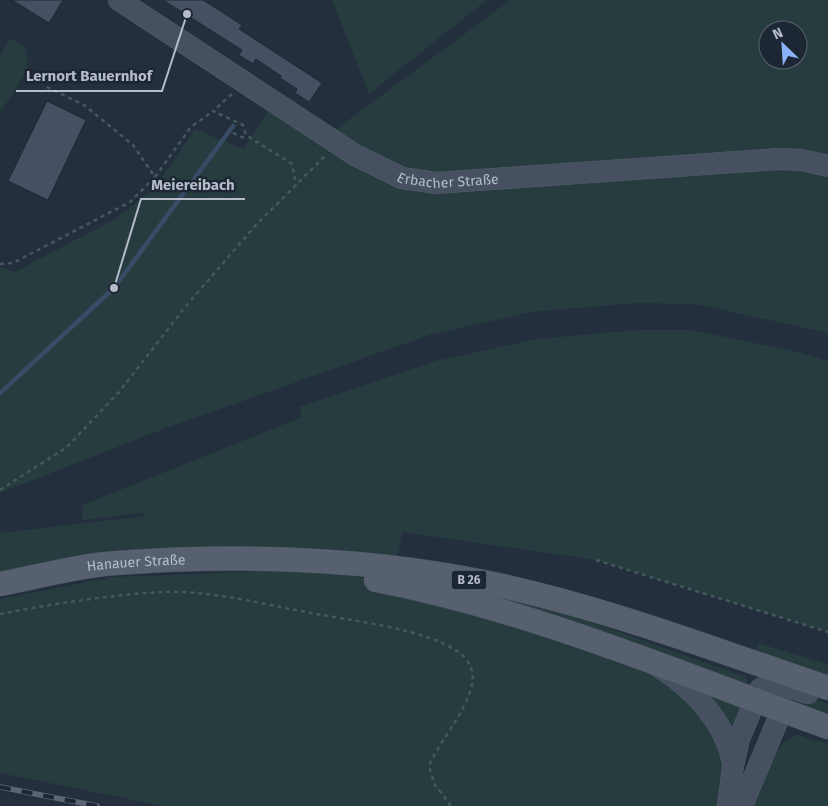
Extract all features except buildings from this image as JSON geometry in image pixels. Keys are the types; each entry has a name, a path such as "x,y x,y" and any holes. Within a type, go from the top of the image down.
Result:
{"main road":[{"name":"Hanauer Straße","path":"0,584 115,562 274,561"},
{"name":"B 26","path":"274,561 447,595 511,613 828,727"},
{"name":"B 26","path":"274,561 334,562 388,567 444,575 530,592 659,630 784,679 828,688"},
{"path":"782,710 784,679"}],"street":[{"name":"Erbacher Straße","path":"119,0 336,144 402,178 436,183 779,159 801,160 828,166"},
{"path":"650,662 666,671 711,714 726,736 733,766"},
{"path":"728,806 733,766 744,725 760,689 784,679 828,699"},
{"path":"742,806 782,710"}],"path":[{"path":"0,264 13,263 130,202 155,178 191,127 213,111 244,83"},
{"path":"43,85 84,105 133,145 155,178"},
{"path":"213,111 243,125 246,135 292,164 296,185"},
{"path":"233,134 244,138 246,135"},
{"path":"0,490 66,447 119,392 186,306 255,226 336,144"},
{"path":"596,560 828,632"},
{"path":"0,614 105,598 181,592 213,595 344,619 427,637 441,642 463,655 472,672 471,686 465,701 429,766 435,785 451,806"}],"green space":[{"path":"332,0 487,0 369,94"},
{"path":"510,0 828,0 828,333 695,304 636,303 532,312 429,335 166,428 0,493 0,267 15,272 117,218 156,187 195,129 243,149 270,109 319,142"},
{"path":"11,38 25,47 28,66 18,86 0,112 0,55"},
{"path":"637,330 692,330 802,353 828,361 828,632 596,560 403,532 395,563 0,575 0,533 145,516 145,513 82,520 82,505 302,417 299,407 436,361 536,339"},
{"path":"274,561 383,582 551,627 668,682 697,708 724,753 718,806 163,806 0,773 0,599 113,577 256,572"},
{"path":"384,573 557,610 746,677 749,683 747,685"},
{"path":"758,643 828,664 828,681 753,656"},
{"path":"699,688 745,705 733,733"},
{"path":"801,695 828,704 828,714 796,703 795,700"},
{"path":"798,735 828,744 828,806 753,806 775,755 788,739"}],"waterway":[{"path":"0,393 114,288 233,126"}],"railway":[{"path":"0,787 97,806"}],"place":[{"name":"Lernort Bauernhof","path":"187,14"},
{"name":"Meiereibach","path":"114,288"}]}
